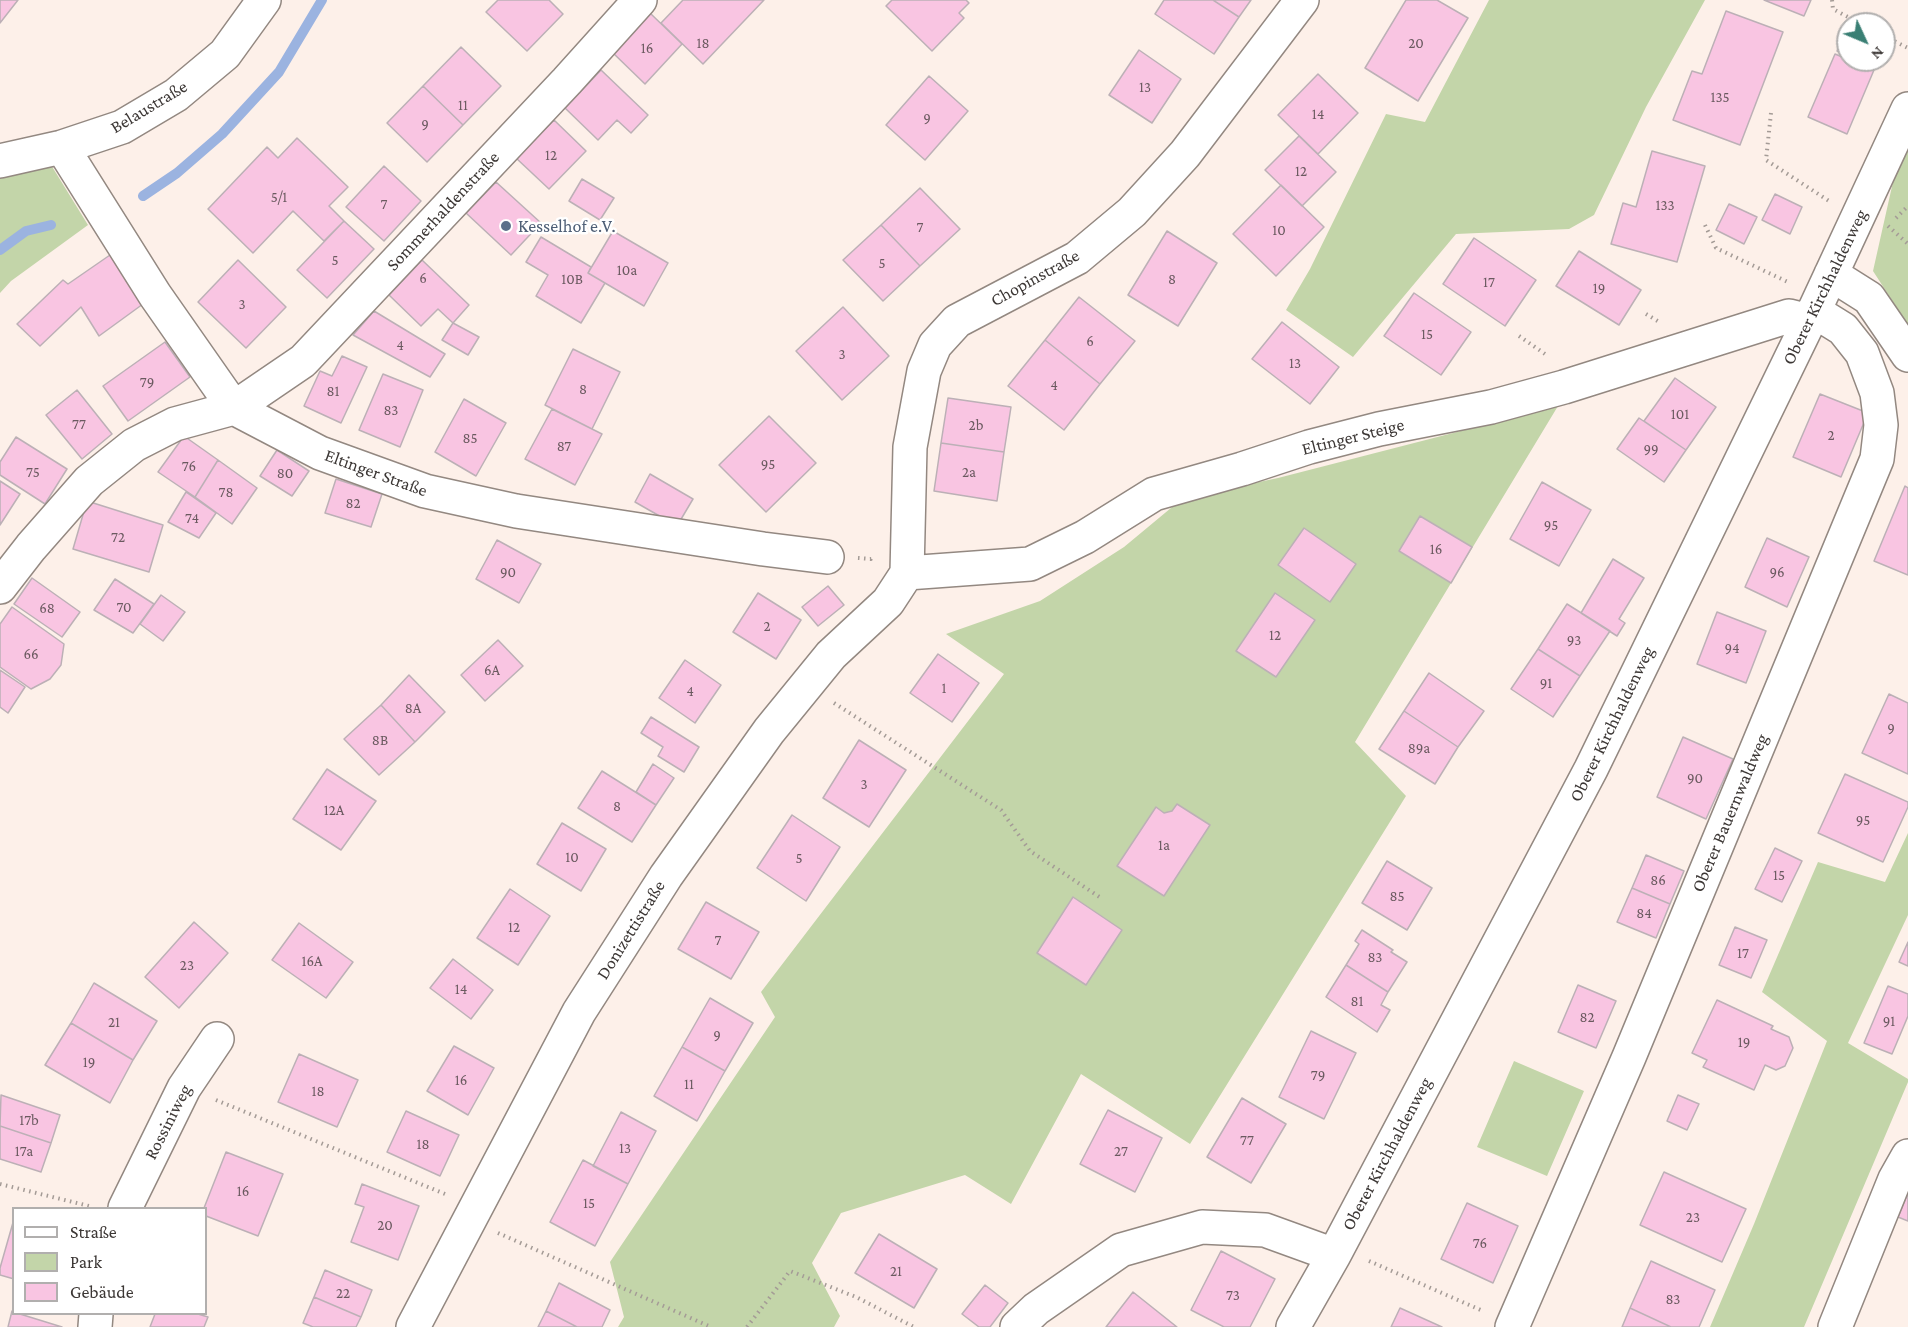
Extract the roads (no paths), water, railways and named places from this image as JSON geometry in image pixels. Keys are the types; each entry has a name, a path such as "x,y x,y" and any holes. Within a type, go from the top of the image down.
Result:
{"street":[{"name":"Belaustraße","path":"0,161 62,147 122,127 176,94 225,54 264,0"},
{"name":"Sommerhaldenstraße","path":"234,408 303,361 567,81 640,0"},
{"name":"Chopinstraße","path":"907,573 910,447 924,371 935,345 957,321 1077,258 1132,212 1185,154 1302,0"},
{"name":"Oberer Kirchhaldenweg","path":"1293,1327 1336,1251 1591,769 1818,301 1872,223 1908,109"},
{"path":"0,587 89,481 134,445 175,424 234,408 155,295 62,147"},
{"path":"1818,301 1869,298 1908,355"},
{"name":"Eltinger Steige","path":"907,573 1030,564 1085,537 1154,494 1309,447 1379,429 1491,407 1564,387 1789,316 1818,301"},
{"name":"Oberer Bauernwaldweg","path":"1513,1326 1629,1057 1877,459 1881,424 1877,393 1862,353 1818,301"},
{"name":"Eltinger Straße","path":"234,408 320,453 425,491 516,512 752,548 827,557"},
{"name":"Donizettistraße","path":"413,1327 579,1012 666,876 769,730 831,656 888,602 907,573"},
{"name":"Rossiniweg","path":"126,1207 184,1088 217,1039"},
{"path":"1835,1327 1895,1179 1908,1156"},
{"path":"1017,1327 1036,1308 1121,1250 1202,1227 1265,1230 1336,1251"}],"waterway":[{"path":"143,196 177,173 222,134 279,72 322,0"},
{"path":"0,250 26,231 51,225"}],"place":[{"name":"Kesselhof e.V.","path":"506,226"}]}
